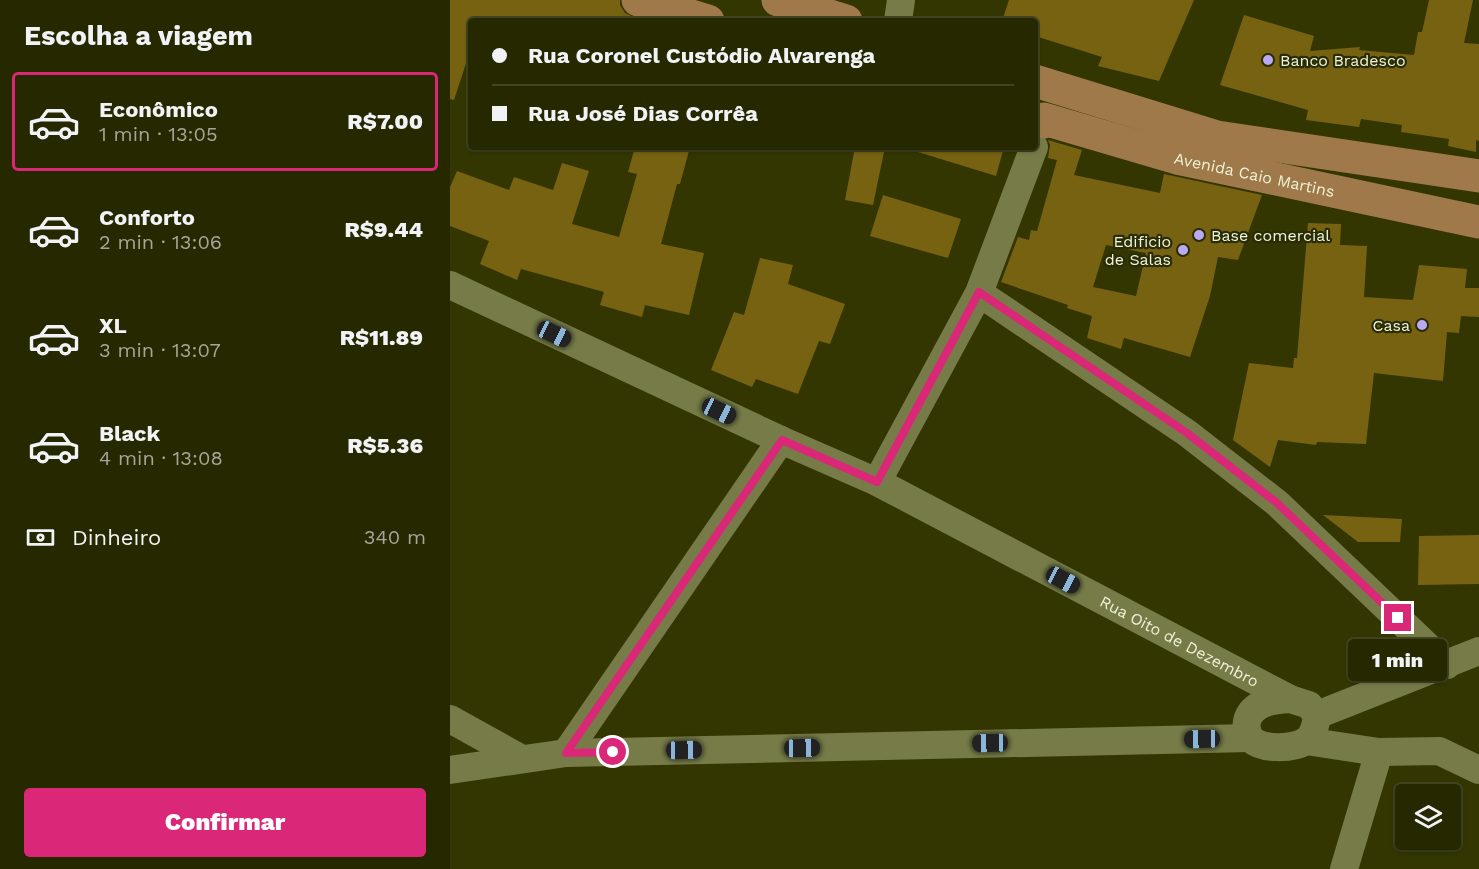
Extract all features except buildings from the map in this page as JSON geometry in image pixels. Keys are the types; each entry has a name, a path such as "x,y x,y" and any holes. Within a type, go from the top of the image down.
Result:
{"main road":[{"path":"638,0 698,18"},
{"path":"778,0 836,18"},
{"name":"Avenida Caio Martins","path":"1038,82 1217,137 1479,176"},
{"name":"Avenida Caio Martins","path":"1038,132 1044,119 1177,158 1479,222"}],"street":[{"path":"898,18 901,0"},
{"path":"877,482 979,292 1031,150"},
{"name":"Rua Oito de Dezembro","path":"450,285 877,482 1290,699"},
{"path":"979,292 1187,433 1277,503 1447,665"},
{"path":"566,753 782,440"},
{"path":"1311,728 1309,705 1290,699 1265,703 1254,709 1248,718 1246,728 1250,738 1258,744 1289,745 1311,728 1479,651"},
{"path":"450,719 522,759"},
{"path":"1311,728 1378,752 1479,752"},
{"path":"450,770 566,753 1250,738"},
{"path":"1439,751 1479,771"},
{"path":"1344,869 1378,752"}],"place":[{"name":"Banco Bradesco","path":"1268,60"},
{"name":"Base comercial","path":"1199,235"},
{"name":"Edificio de Salas","path":"1183,250"},
{"name":"Casa","path":"1422,325"}],"route":[{"path":"613,752 566,753 782,440 877,482 979,292 1187,433 1277,503 1398,618"}]}
